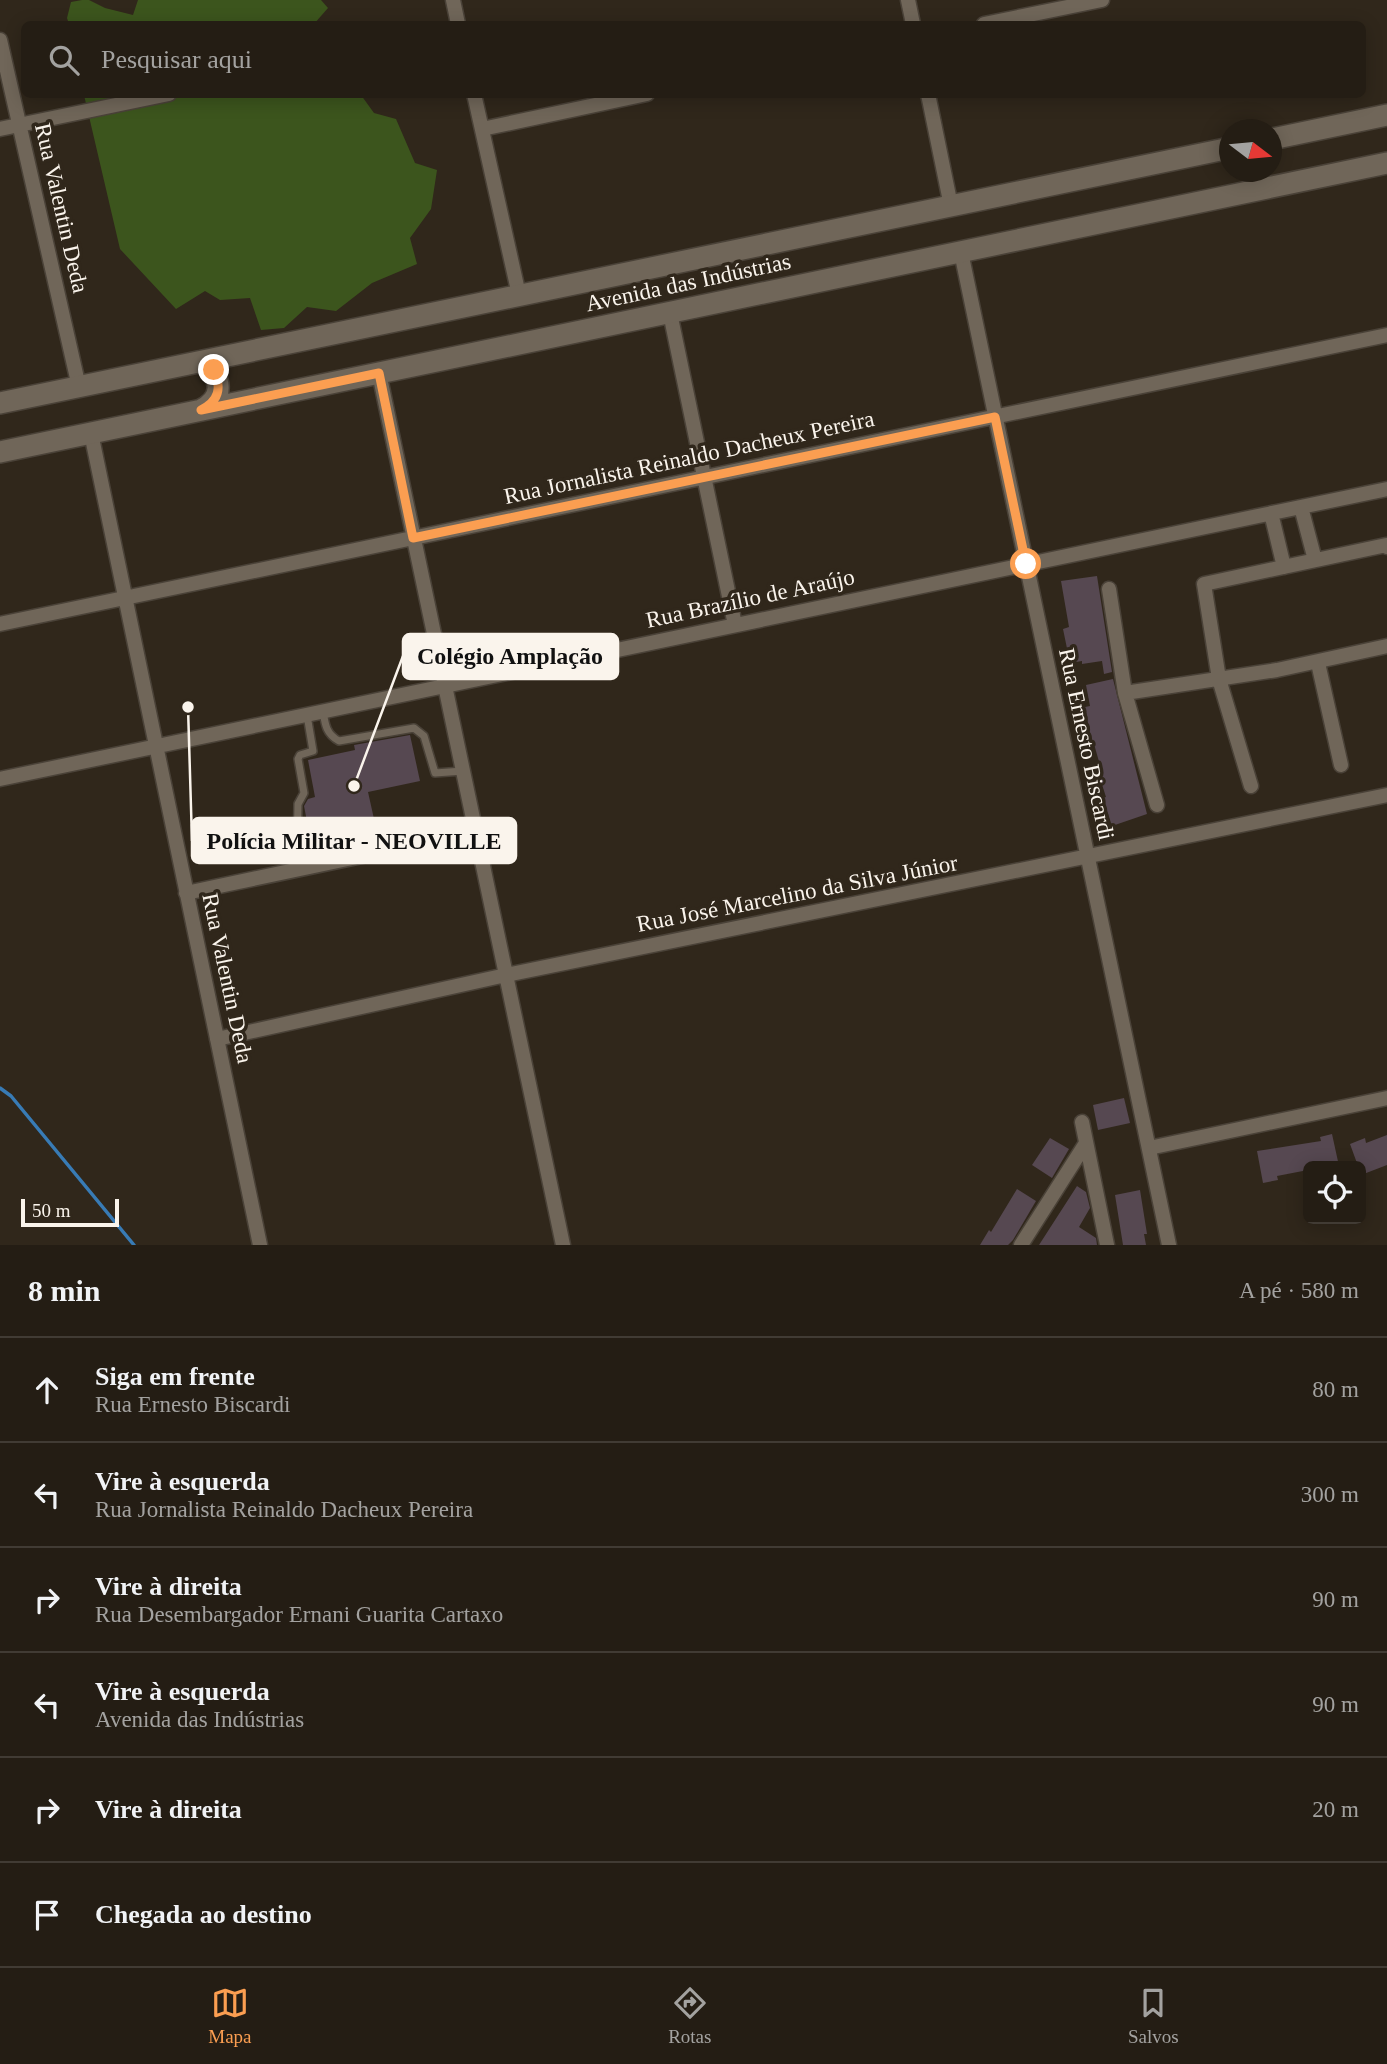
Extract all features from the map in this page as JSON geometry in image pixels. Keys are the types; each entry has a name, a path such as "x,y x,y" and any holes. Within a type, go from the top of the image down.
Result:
{"main road":[{"path":"1282,137 1387,115"},
{"name":"Avenida das Indústrias","path":"0,403 1219,150"},
{"name":"Avenida das Indústrias","path":"0,452 1387,163"},
{"path":"201,410 213,404 218,392 218,380 214,370 203,361"}],"street":[{"path":"453,0 457,21"},
{"path":"908,0 912,21"},
{"path":"999,21 1102,0"},
{"name":"Rua Valentin Deda","path":"0,40 79,387"},
{"path":"0,129 150,98"},
{"path":"475,98 519,295"},
{"path":"482,129 628,98"},
{"path":"929,98 951,206"},
{"name":"Rua Ernesto Biscardi","path":"961,252 1169,1245"},
{"path":"670,313 735,625"},
{"name":"Rua Jornalista Reinaldo Dacheux Pereira","path":"0,624 1387,335"},
{"path":"379,373 563,1245"},
{"name":"Rua Valentin Deda","path":"91,433 260,1245"},
{"name":"Rua Brazílio de Araújo","path":"0,779 1387,489"},
{"path":"1301,507 1315,560"},
{"path":"1271,513 1284,567"},
{"path":"1251,786 1219,679 1204,584 1386,545 1387,547"},
{"path":"1109,589 1125,693 1157,805"},
{"path":"1125,693 1318,663 1387,646"},
{"path":"1318,663 1341,765"},
{"name":"Rua José Marcelino da Silva Júnior","path":"217,1040 506,975 1387,795"},
{"path":"187,892 476,832"},
{"path":"1149,1148 1387,1098"},
{"path":"1082,1122 1107,1245"},
{"path":"1021,1245 1086,1143"}],"lane":[{"path":"323,711 326,727 331,737 338,741 414,727 424,736 435,773 463,771"},
{"path":"300,869 297,853 298,804 304,793 298,759 300,755 313,751 307,715"}],"green space":[{"path":"89,0 105,8 133,15 138,0 321,0 328,8 317,21 68,21 71,2"},
{"path":"85,98 363,98 374,113 396,119 415,163 437,170 431,209 410,238 417,264 372,283 336,311 307,307 284,328 261,330 250,298 220,300 205,291 176,309 120,249"}],"building":[{"path":"1097,576 1112,672 1104,674 1102,661 1070,663 1063,629 1069,627 1061,581"},
{"path":"1113,679 1147,814 1112,826 1103,798 1106,797 1096,766 1100,765 1092,744 1085,707 1090,706 1086,685"},
{"path":"410,735 420,781 368,792 376,828 311,842 304,806 308,799 315,797 308,760 355,750 354,745"},
{"path":"1124,1098 1130,1123 1098,1130 1093,1105"},
{"path":"1332,1134 1338,1161 1303,1161 1303,1171 1277,1176 1278,1180 1263,1183 1257,1151 1321,1141 1320,1137"},
{"path":"1387,1135 1387,1165 1366,1173 1366,1161 1356,1161 1350,1144 1365,1138 1366,1143"},
{"path":"1050,1138 1069,1149 1052,1178 1032,1165"},
{"path":"1077,1186 1086,1192 1090,1208 1079,1227 1096,1238 1097,1245 1039,1245"},
{"path":"1017,1189 1036,1201 1013,1240 1008,1245 980,1245 989,1230 991,1232"},
{"path":"1140,1190 1147,1234 1144,1234 1146,1245 1123,1245 1115,1195"}],"waterway":[{"path":"0,1088 11,1096 134,1245"}],"place":[{"name":"Polícia Militar - NEOVILLE","path":"188,707"},
{"name":"Colégio Amplação","path":"354,786"}],"route":[{"path":"214,370 218,380 218,392 213,404 201,410 379,373 413,538 995,417 1026,564"}]}
